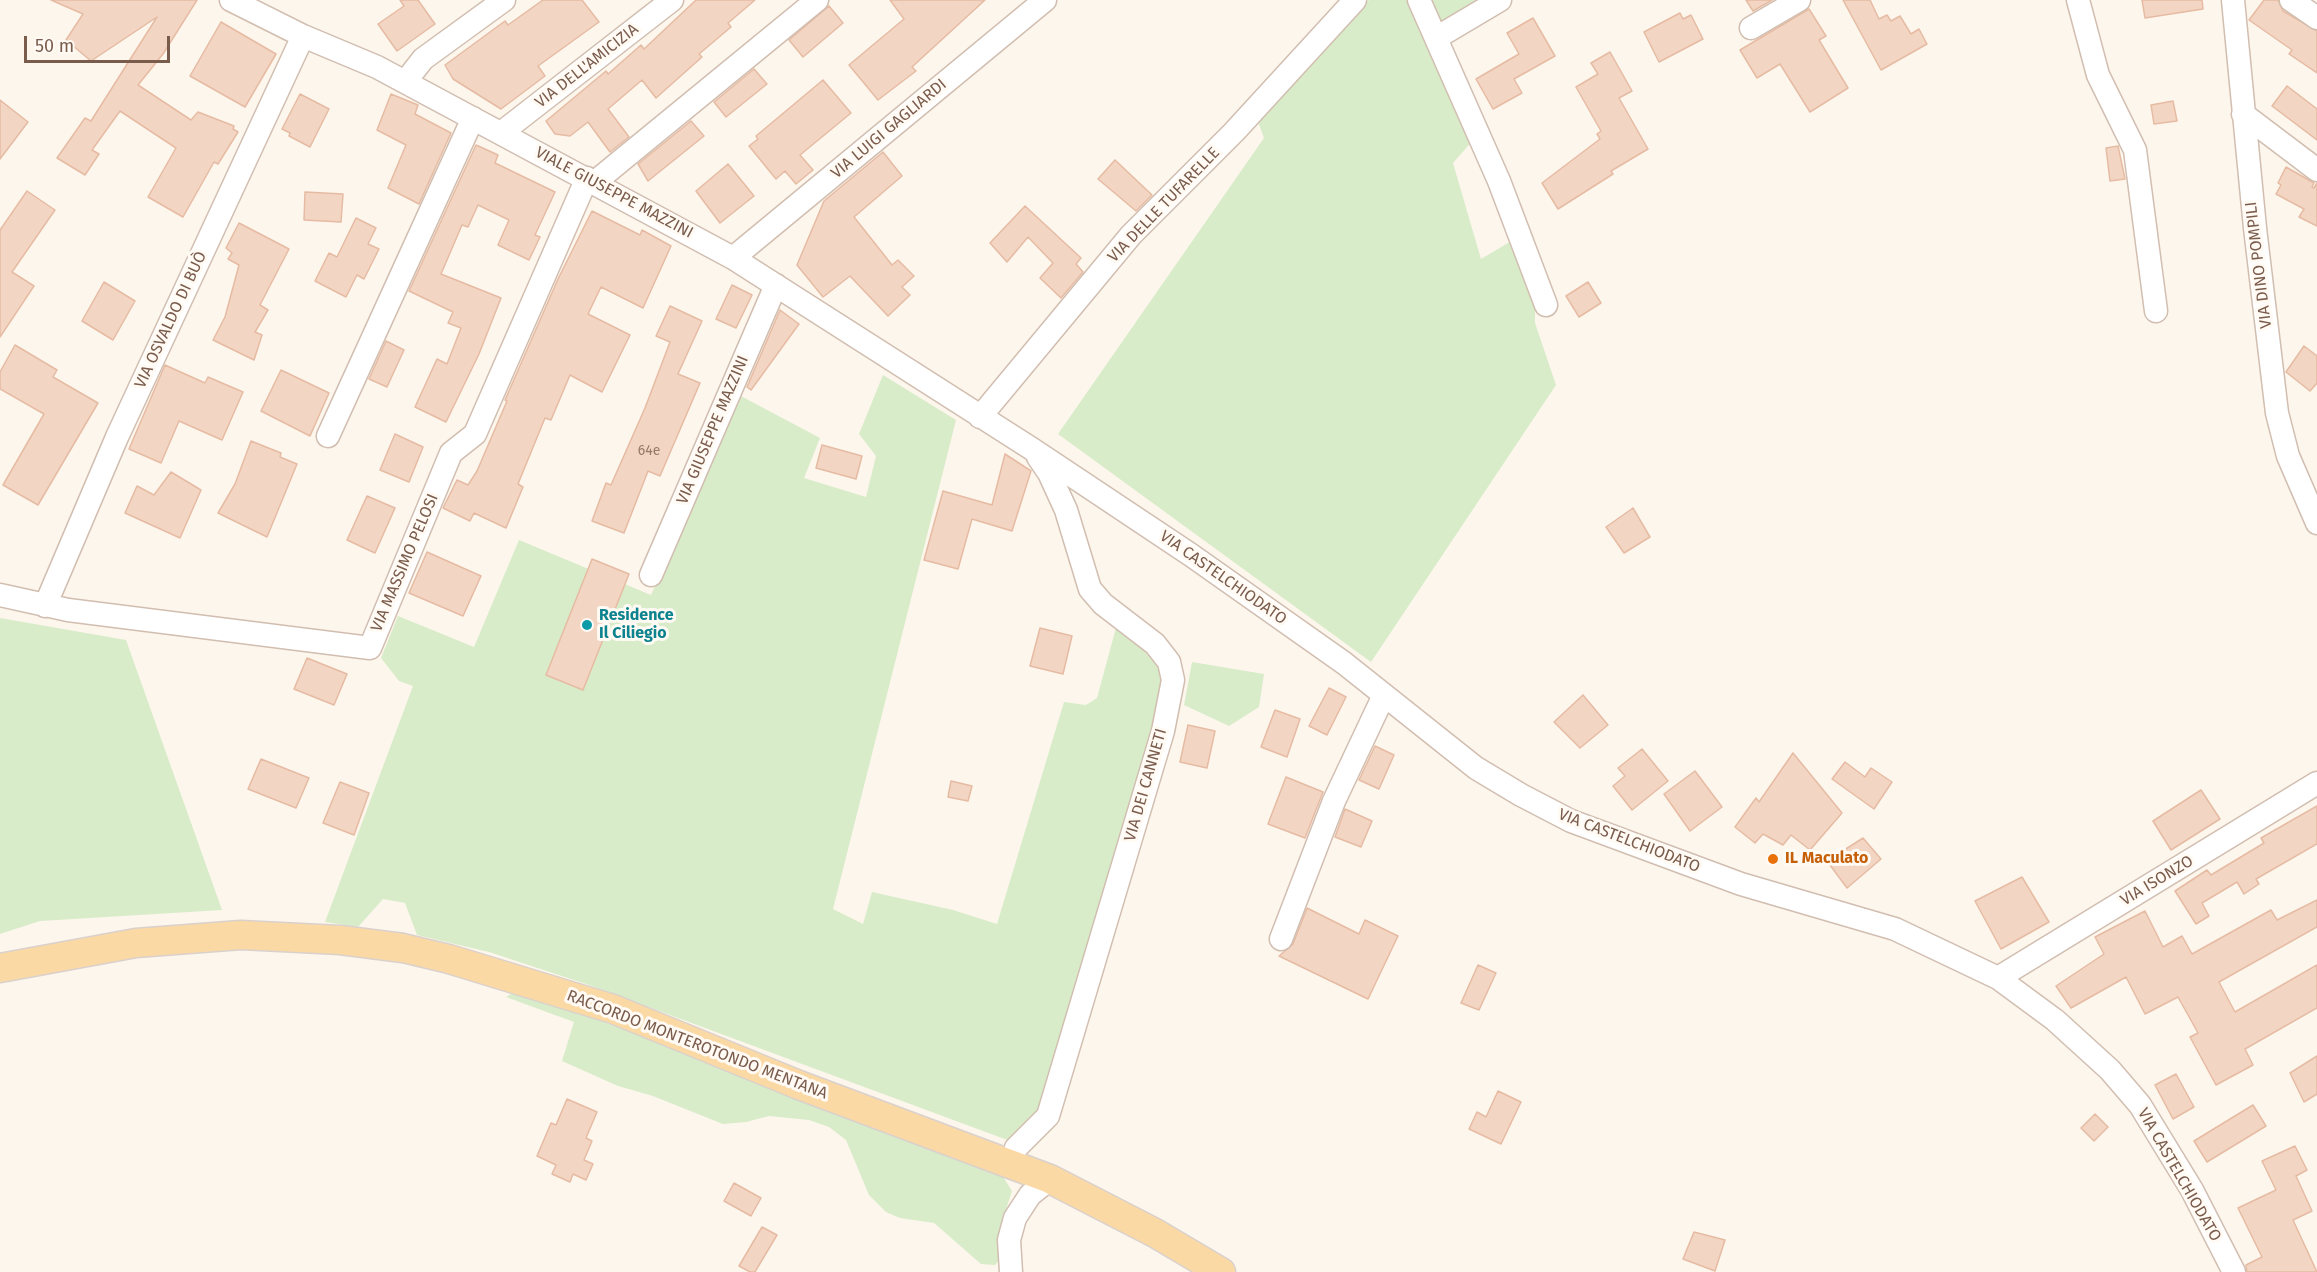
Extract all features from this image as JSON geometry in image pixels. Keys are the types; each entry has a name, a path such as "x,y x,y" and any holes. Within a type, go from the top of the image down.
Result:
{"main road":[{"name":"RACCORDO MONTEROTONDO MENTANA","path":"0,968 110,947 214,936 305,937 403,948 460,962 613,1009 799,1085 1050,1179 1155,1233 1221,1272"}],"street":[{"path":"405,82 423,59 504,0"},
{"name":"VIA DELL'AMICIZIA","path":"501,133 672,0"},
{"path":"591,180 817,0"},
{"name":"VIA LUIGI GAGLIARDI","path":"733,258 1045,0"},
{"name":"VIA DELLE TUFARELLE","path":"981,417 1131,235 1240,125 1355,0"},
{"path":"1419,0 1499,181 1545,304"},
{"path":"1436,38 1500,0"},
{"path":"1751,28 1799,0"},
{"path":"2078,0 2098,75 2135,150 2156,311"},
{"name":"VIA DINO POMPILI","path":"2234,0 2243,114 2277,413 2288,456 2317,524"},
{"path":"2291,0 2317,18"},
{"name":"VIALE GIUSEPPE MAZZINI","path":"247,3 303,36 405,82 733,258 981,417"},
{"name":"VIA OSVALDO DI BUÒ","path":"45,606 117,437 303,36"},
{"path":"2243,114 2317,170"},
{"path":"328,436 473,118"},
{"name":"VIA MASSIMO PELOSI","path":"0,596 45,606 370,648 451,453 475,434 591,180"},
{"name":"VIA GIUSEPPE MAZZINI","path":"651,575 776,285"},
{"name":"VIA CASTELCHIODATO","path":"981,417 1191,555 1344,663 1476,768 1521,795 1571,820 1741,884 1895,929 1998,978 2030,1000 2062,1027 2110,1070 2140,1105 2192,1190 2234,1272"},
{"name":"VIA DEI CANNETI","path":"1016,1148 1048,1116 1163,731 1173,680 1169,662 1155,644 1103,604 1090,589 1066,510 1049,473 1032,449"},
{"path":"1281,939 1334,801 1384,695"},
{"name":"VIA ISONZO","path":"1998,978 2317,783"},
{"path":"1005,1271 1009,1240 1015,1218 1030,1195 1050,1179"}],"green space":[{"path":"1369,0 1414,0 1474,139 1453,163 1481,259 1513,240 1535,298 1535,323 1556,385 1371,662 1058,434 1264,138 1257,119"},
{"path":"1431,0 1481,0 1440,25"},
{"path":"883,375 956,420 833,909 863,924 872,892 953,910 997,924 1064,702 1086,705 1097,698 1117,624 1133,637 1158,668 1163,692 1041,1116 1010,1141 589,985 489,952 417,935 405,903 383,899 358,927 325,922 413,686 399,681 381,658 398,616 474,647 519,540 651,595 739,395 820,438 804,478 866,497 876,456 859,434"},
{"path":"0,618 126,640 222,910 40,921 0,934"},
{"path":"1192,662 1264,674 1259,707 1229,726 1184,705"},
{"path":"518,990 987,1165 1002,1175 1012,1191 1002,1222 999,1260 995,1265 981,1264 934,1223 900,1218 886,1212 869,1195 846,1140 829,1127 809,1120 769,1116 746,1122 723,1124 653,1096 618,1086 562,1061 574,1022 506,997"}],"building":[{"path":"51,0 197,0 163,54 138,85 191,120 198,112 234,126 233,129 238,132 218,164 214,162 183,217 148,197 176,148 120,111 92,150 99,154 85,175 57,158 85,118 91,121 157,17 91,61 66,40 83,14"},
{"path":"400,0 418,0 435,24 397,51 378,24 404,6"},
{"path":"543,0 582,0 599,22 538,66 545,76 501,109 453,79 445,65 505,21 508,25"},
{"path":"696,0 755,0 728,23 731,27 699,54 702,57 656,98 642,80 608,109 629,137 610,152 588,122 570,136 555,134 546,121 606,71 608,74 641,45 644,49"},
{"path":"890,0 985,0 912,67 916,71 878,100 849,65 904,19"},
{"path":"1746,0 1772,0 1753,11"},
{"path":"1843,0 1870,0 1879,19 1887,15 1891,21 1900,16 1911,34 1919,29 1927,44 1881,70"},
{"path":"2142,0 2202,0 2203,9 2145,18"},
{"path":"2264,0 2278,0 2283,11 2317,31 2317,73 2289,54 2292,50 2249,20"},
{"path":"829,6 843,23 803,57 789,40"},
{"path":"1809,9 1826,36 1819,40 1848,88 1810,112 1780,64 1757,78 1740,50"},
{"path":"1680,13 1683,19 1691,15 1703,39 1659,62 1644,32"},
{"path":"1533,18 1555,56 1514,79 1522,93 1493,109 1476,79 1519,54 1507,33"},
{"path":"221,22 276,54 245,107 190,76"},
{"path":"1610,52 1632,91 1619,98 1648,149 1611,171 1613,174 1558,209 1542,183 1600,139 1597,134 1601,131 1576,87 1598,74 1591,63"},
{"path":"754,69 767,84 726,117 714,102"},
{"path":"823,80 851,113 800,155 813,170 796,184 785,171 776,179 749,146 758,139 756,136"},
{"path":"2287,86 2317,109 2317,140 2272,106"},
{"path":"300,94 329,109 310,147 289,136 290,133 282,129"},
{"path":"391,94 418,105 415,114 451,133 419,204 388,188 406,145 377,130"},
{"path":"0,100 28,122 0,159"},
{"path":"2173,101 2177,121 2154,124 2151,105"},
{"path":"691,121 704,136 648,181 638,164"},
{"path":"476,145 498,155 495,163 555,192 535,235 540,237 529,260 498,245 509,220 478,205 468,227 462,225 441,274 501,298 479,354 446,422 415,407 437,359 447,364 461,328 448,323 453,312 409,291"},
{"path":"2118,146 2125,179 2110,181 2106,148"},
{"path":"883,152 902,176 854,217 892,265 898,260 914,276 902,287 910,295 888,316 850,276 823,297 797,265 824,201"},
{"path":"1115,160 1152,195 1136,211 1098,179"},
{"path":"728,164 754,196 720,223 696,191"},
{"path":"2286,167 2314,183 2312,187 2314,188 2317,183 2317,226 2299,217 2304,209 2276,194 2281,185 2278,183"},
{"path":"27,191 55,210 12,272 34,286 0,337 0,230"},
{"path":"305,192 343,194 341,222 304,220"},
{"path":"1025,206 1081,258 1076,264 1083,272 1061,298 1040,278 1053,263 1028,237 1007,262 990,243"},
{"path":"592,211 640,235 642,230 671,246 643,308 601,287 588,314 630,335 602,392 570,375 551,420 545,418 518,484 523,487 506,528 474,513 470,521 443,508 457,480 468,485 477,471 558,279"},
{"path":"356,218 376,228 368,244 379,249 364,279 357,275 346,297 315,281 329,253 337,257"},
{"path":"239,223 289,249 260,305 268,310 255,332 262,335 254,360 213,340 225,317 239,265 228,259 232,253 226,248"},
{"path":"104,282 135,301 113,340 82,321"},
{"path":"1588,282 1601,303 1579,317 1566,296"},
{"path":"732,285 752,295 736,328 716,319"},
{"path":"670,306 702,321 678,374 700,383 660,476 648,471 624,533 592,521 606,483 611,485 645,408 670,342 656,336"},
{"path":"780,310 799,324 751,390 747,387"},
{"path":"386,341 404,350 387,387 369,379"},
{"path":"15,345 57,370 53,377 98,403 38,505 3,485 44,414 0,389 0,372"},
{"path":"2304,346 2317,356 2317,383 2310,391 2286,372"},
{"path":"165,365 205,383 208,377 243,392 222,440 179,421 161,463 129,449"},
{"path":"281,370 329,393 310,436 261,411"},
{"path":"395,434 423,447 409,482 380,470"},
{"path":"251,441 281,453 280,457 297,464 267,537 218,513 235,484"},
{"path":"822,445 862,456 856,479 816,468"},
{"path":"1005,454 1031,471 1012,531 972,519 958,569 924,560 943,491 992,505"},
{"path":"171,472 201,490 180,538 125,513 137,486 154,495"},
{"path":"367,496 395,508 375,553 347,540"},
{"path":"1633,508 1650,537 1624,553 1606,527"},
{"path":"427,552 481,576 463,616 409,593"},
{"name":"Residence Il Ciliegio","path":"592,559 629,574 583,690 546,675"},
{"path":"1040,628 1072,636 1063,674 1030,666"},
{"path":"307,658 347,674 334,705 294,689"},
{"path":"1329,688 1346,697 1327,735 1309,726"},
{"path":"1583,695 1608,725 1580,748 1554,722"},
{"path":"1275,710 1300,719 1287,757 1261,747"},
{"path":"1188,725 1215,731 1207,768 1180,762"},
{"path":"1375,746 1394,755 1379,789 1359,780"},
{"path":"1642,749 1668,781 1632,810 1613,786 1625,776 1618,768"},
{"path":"1793,753 1842,813 1810,850 1791,835 1783,845 1763,834 1755,843 1735,827 1756,798 1759,802"},
{"path":"261,759 309,778 296,808 248,789"},
{"path":"1845,762 1865,777 1871,768 1892,782 1874,809 1832,779"},
{"path":"1695,771 1722,807 1690,831 1664,794"},
{"path":"1286,777 1323,792 1305,838 1268,824"},
{"path":"951,781 972,786 968,801 948,797"},
{"path":"340,782 369,793 354,835 323,823"},
{"path":"2201,790 2220,819 2171,850 2153,821"},
{"path":"2317,806 2317,844 2256,879 2259,884 2244,894 2237,882 2202,903 2209,916 2196,924 2175,891 2207,870 2211,875 2264,843 2261,838"},
{"path":"1345,809 1372,821 1361,847 1335,837"},
{"path":"1863,838 1881,859 1847,888 1827,861"},
{"path":"2022,877 2049,922 2001,949 1975,901"},
{"path":"2317,900 2317,927 2219,982 2235,1012 2317,965 2317,1008 2245,1049 2253,1065 2216,1085 2190,1037 2198,1033 2178,997 2145,1014 2126,977 2071,1008 2056,986 2104,954 2095,937 2145,911 2163,947 2182,936 2192,954 2271,910 2277,920"},
{"path":"1307,908 1359,934 1365,920 1398,936 1368,999 1279,956 1293,944"},
{"path":"1478,965 1496,973 1479,1010 1461,1003"},
{"path":"2317,1056 2317,1094 2304,1102 2290,1073"},
{"path":"2176,1074 2194,1107 2173,1119 2155,1085"},
{"path":"1498,1091 1521,1102 1501,1144 1469,1129 1477,1112 1486,1117"},
{"path":"567,1099 597,1112 586,1138 592,1141 584,1160 593,1164 586,1180 573,1174 570,1182 552,1174 556,1165 537,1156 551,1123 556,1125"},
{"path":"2253,1105 2266,1126 2207,1162 2194,1141"},
{"path":"2095,1114 2108,1127 2094,1141 2081,1128"},
{"path":"2295,1146 2307,1170 2296,1176 2312,1211 2293,1220 2317,1272 2247,1272 2246,1265 2262,1257 2238,1208 2276,1190 2262,1161"},
{"path":"734,1183 761,1198 751,1216 724,1201"},
{"path":"762,1227 777,1235 755,1272 750,1272 739,1266"},
{"path":"1694,1232 1725,1240 1715,1271 1683,1259"}],"place":[{"name":"Residence Il Ciliegio","path":"587,625"},
{"name":"IL Maculato","path":"1773,859"}]}
